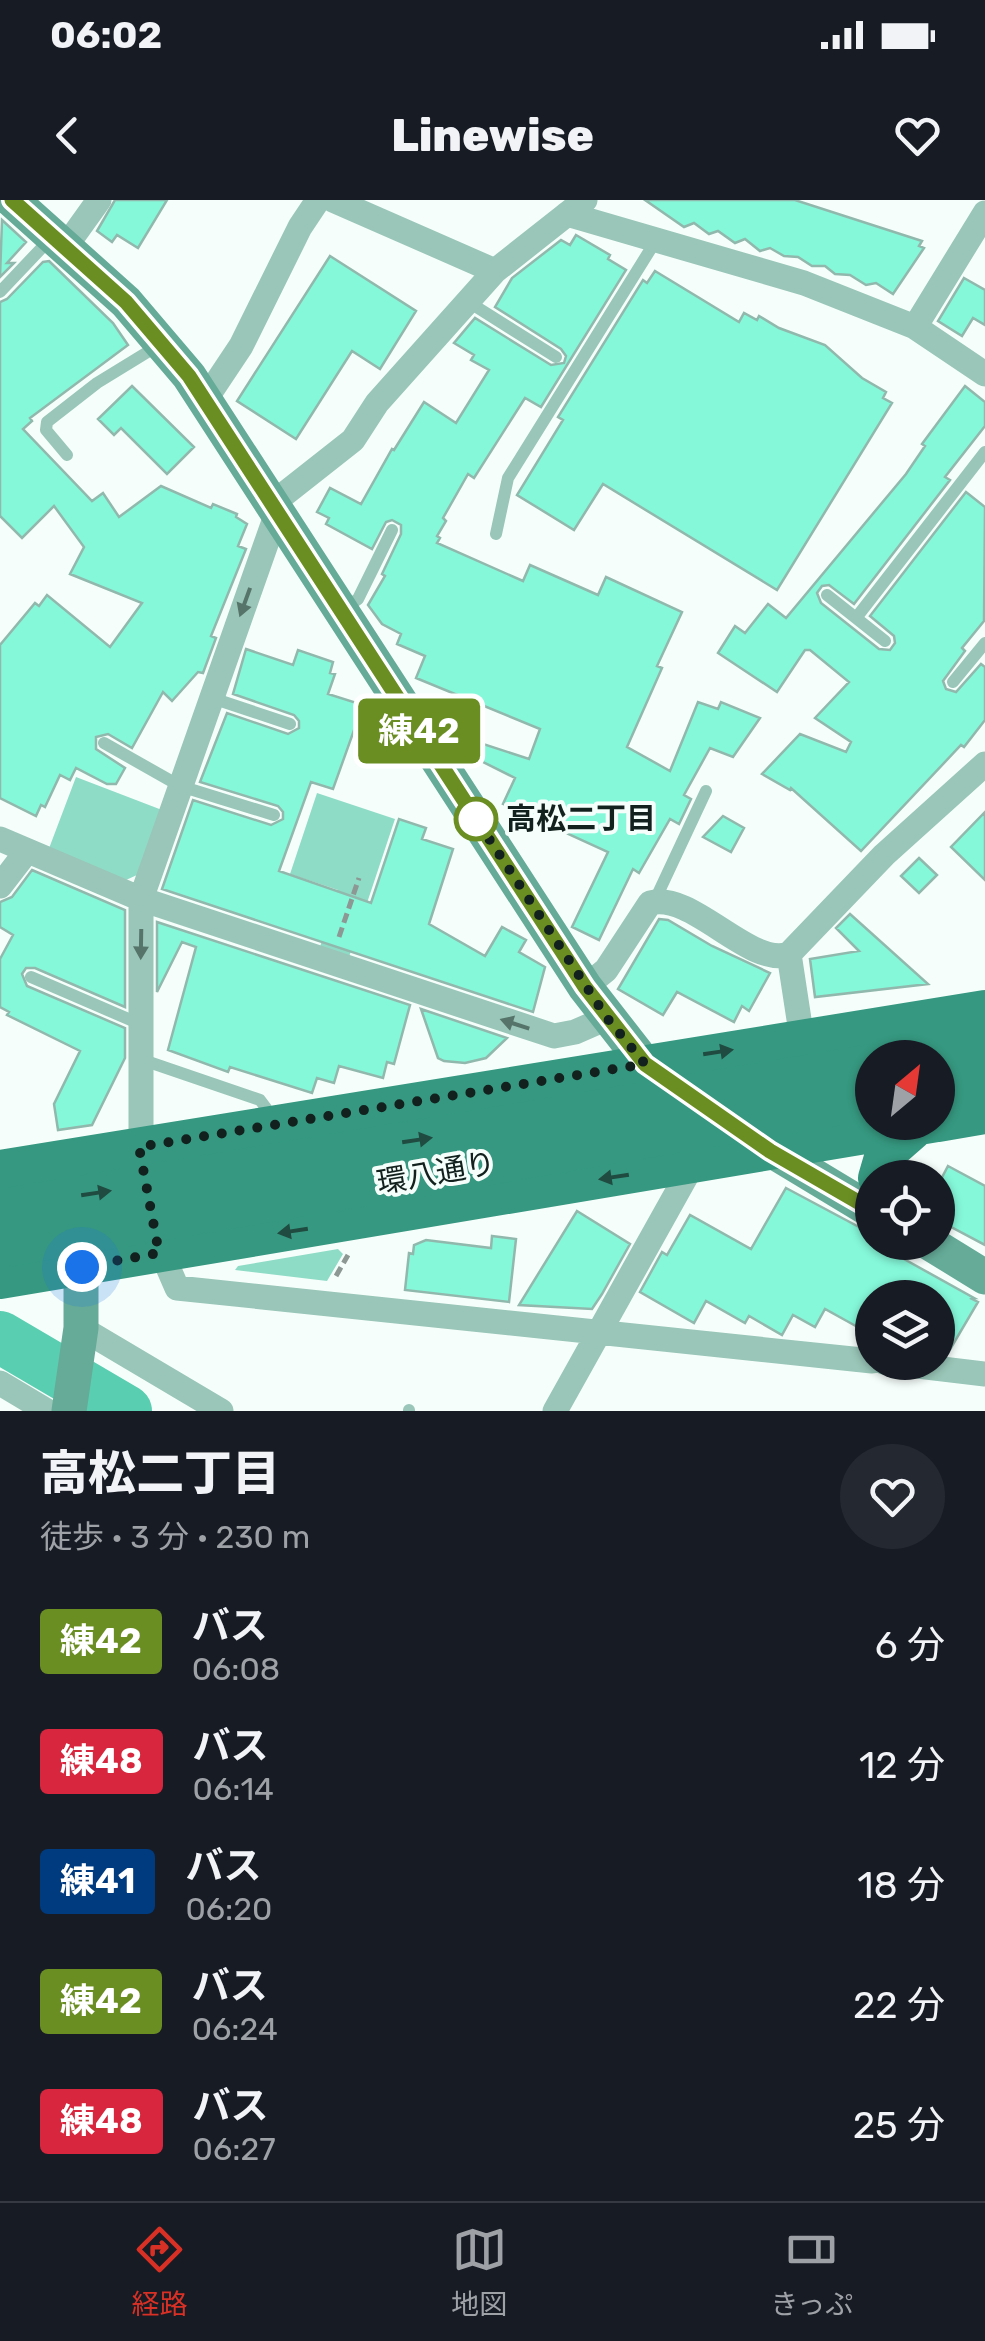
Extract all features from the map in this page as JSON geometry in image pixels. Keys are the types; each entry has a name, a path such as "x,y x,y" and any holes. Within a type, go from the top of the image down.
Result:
{"main road":[{"path":"0,1170 985,1010"},
{"path":"955,1051 985,1046"},
{"name":"環八通り","path":"0,1209 855,1067"},
{"path":"955,1086 985,1081"},
{"name":"環八通り","path":"0,1248 855,1103"},
{"path":"955,1119 985,1114"},
{"path":"0,1278 855,1137"},
{"path":"882,1160 884,1154 905,1140"},
{"path":"0,1182 25,1195 41,1212 44,1222 43,1247 26,1264 0,1278"}],"street":[{"path":"12,200 126,302 205,400 585,987 645,1064 770,1151 855,1200"},
{"path":"60,240 100,200"},
{"path":"205,400 240,346 300,227 318,200"},
{"path":"334,200 495,271"},
{"path":"855,1359 177,1288 159,1253 139,1147 141,899 276,507 353,440 378,403 495,271 576,207 655,242 804,283 915,327 985,374"},
{"path":"915,327 985,213"},
{"path":"585,987 606,970 655,900 689,912 773,957 789,954 884,855 985,764"},
{"path":"0,839 141,899 554,1036 607,1018"},
{"path":"0,886 27,851"},
{"path":"789,954 802,1040"},
{"path":"556,1411 694,1164"},
{"path":"955,1258 985,1276"},
{"path":"70,1411 80,1340 82,1267"},
{"path":"80,1340 220,1411"},
{"path":"955,1370 985,1374"},
{"path":"0,1383 47,1411"}],"lane":[{"path":"0,292 60,240"},
{"path":"496,534 508,478 655,242"},
{"path":"467,301 556,357"},
{"path":"68,454 46,430 47,422 97,382 162,343"},
{"path":"856,618 985,452"},
{"path":"341,611 358,598 392,530"},
{"path":"827,595 886,641"},
{"path":"953,682 985,643"},
{"path":"212,698 290,724"},
{"path":"104,743 180,786 274,816"},
{"path":"655,900 706,791"},
{"path":"31,977 140,1024"},
{"path":"140,1058 260,1100 266,1108"}],"path":[{"path":"330,964 358,878"}],"green space":[{"path":"76,777 162,810 137,875 126,880 48,851"},
{"path":"317,793 395,819 348,960 319,950 338,890 290,874"},
{"path":"338,1249 343,1254 327,1281 235,1270 238,1266"}],"building":[{"path":"115,200 167,200 138,248 117,235 112,242 97,231"},
{"path":"645,200 795,200 922,241 919,246 924,248 893,294 876,283 866,285 850,275 835,274 825,266 812,266 798,257 784,256 770,248 760,251 745,239 735,243 718,231 709,234 694,223 684,227"},
{"path":"2,220 26,242 0,277"},
{"path":"576,235 610,255 608,259 626,270 541,407 525,398 474,478 468,474 443,518 446,521 437,543 523,581 530,565 598,595 606,577 682,612 627,747 670,771 698,702 718,709 721,702 760,718 733,757 710,748 684,795 691,799 679,824 670,819 639,873 633,869 599,940 572,927 608,852 503,804 515,778 463,752 468,739 529,759 540,729 416,678 425,656 397,644 401,634 382,624 368,605 385,576 382,574 401,534 401,525 392,520 386,522 372,549 326,524 329,518 317,512 330,488 361,504 424,402 456,423 489,370 471,360 474,355 454,343 475,318 551,365 564,363 566,356 561,349 495,307 512,278 561,240 570,245"},
{"path":"330,256 416,311 380,369 352,351 296,439 237,401"},
{"path":"49,261 113,323 128,345 30,418 32,421 23,429 92,501 103,493 119,517 161,486 211,508 213,504 237,514 247,524 238,546 246,549 211,636 216,638 203,673 198,672 172,701 163,692 132,748 108,734 96,737 96,749 125,768 116,784 107,784 76,768 70,780 60,775 45,807 41,805 36,816 0,798 0,645 35,603 39,606 47,595 110,647 142,603 70,574 84,547 54,506 22,538 0,516 0,302 43,262"},
{"path":"655,271 739,322 744,313 757,320 759,316 825,345 862,378 886,392 883,398 892,403 777,590 603,484 574,530 517,495 563,420 558,417 643,280 647,283"},
{"path":"964,278 985,290 985,325 973,318 962,336 938,321"},
{"path":"132,386 194,447 167,474 121,428 114,435 98,419"},
{"path":"965,386 985,402 985,426 945,477 950,480 854,604 829,585 822,586 817,593 821,603 879,649 890,650 894,636 870,616 966,492 985,507 984,621 943,681 946,689 956,692 981,664 985,667 985,720 964,747 961,745 861,851 791,788 762,774 800,734 846,752 851,742 815,718 849,682 805,650 777,692 718,653 735,626 745,633 768,604 786,618 906,474 925,446 922,444"},
{"path":"246,649 293,665 298,650 333,662 330,673 335,674 328,694 363,705 333,789 311,782 279,871 371,903 399,819 426,828 422,839 453,849 429,924 485,956 502,927 526,940 519,952 545,967 533,1012 162,889 193,800 271,825 283,819 278,806 200,782 227,713 288,734 299,728 294,715 233,694"},
{"path":"985,812 985,880 951,847"},
{"path":"723,816 744,828 731,852 703,837"},
{"path":"919,858 937,875 919,893 901,876"},
{"path":"32,870 125,910 125,1007 35,968 26,968 22,974 27,986 125,1028 125,1058 92,1125 58,1130 54,1104 80,1051 7,1015 9,1012 0,1007 0,959 13,935 0,927 0,902 12,897"},
{"path":"850,914 928,984 815,997 810,959 859,951 836,928"},
{"path":"659,919 668,920 770,973 749,1011 742,1006 734,1022 677,992 663,1015 618,989"},
{"path":"157,922 410,1005 394,1064 387,1062 383,1078 339,1066 334,1083 317,1078 312,1093 230,1067 228,1072 168,1050 196,947 182,942 157,992"},
{"path":"421,1009 507,1038 486,1058 465,1063 444,1061 438,1058"},
{"path":"955,1170 985,1186 985,1245 955,1229"},
{"path":"786,1188 855,1225 855,1260 906,1260 942,1280 855,1280 855,1326 825,1309 815,1327 793,1315 782,1335 749,1316 745,1323 706,1301 694,1323 640,1292 662,1252 667,1255 690,1215 751,1249"},
{"path":"577,1211 630,1244 602,1294 592,1309 519,1305"},
{"path":"492,1236 516,1239 509,1302 405,1290 409,1253 413,1254 414,1245 426,1240 491,1248"},
{"path":"955,1287 978,1302 955,1341"}],"waterway":[{"path":"0,1337 126,1411"}],"bus line":[{"name":"練42","path":"12,200 126,302 189,376 585,987 645,1064 770,1151 855,1200"}],"place":[{"name":"高松二丁目","path":"476,819"}],"route":[{"path":"82,1267 159,1253 139,1147 645,1064 585,987 476,819"}]}
